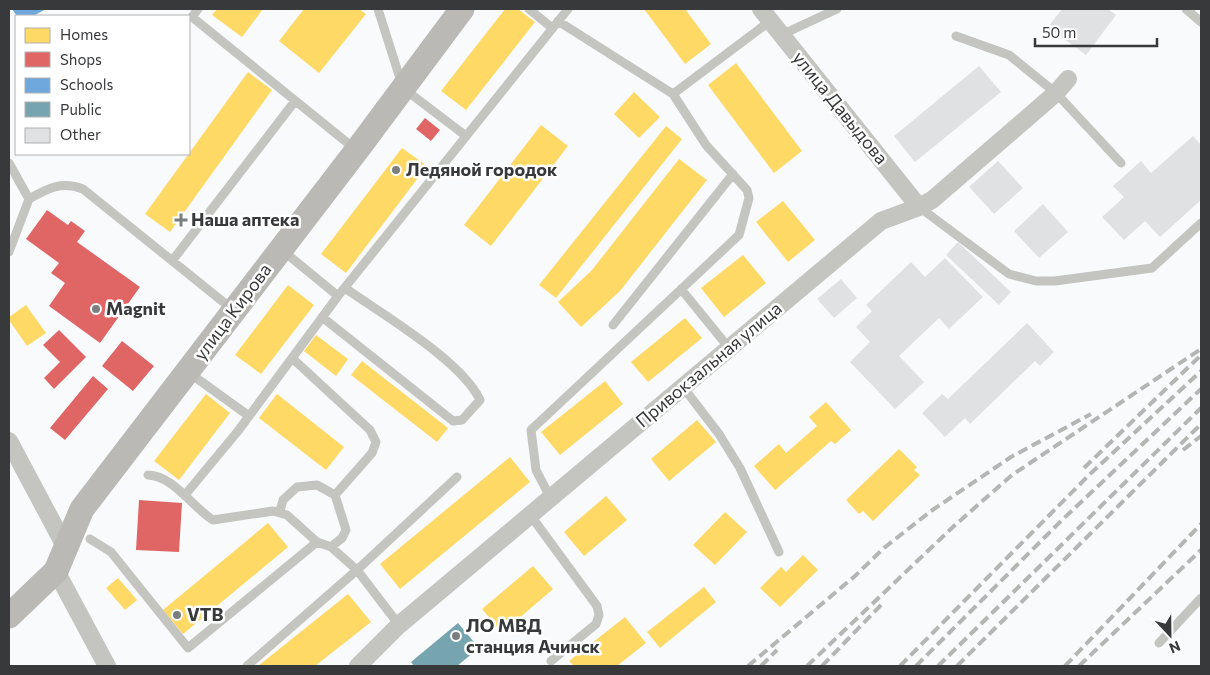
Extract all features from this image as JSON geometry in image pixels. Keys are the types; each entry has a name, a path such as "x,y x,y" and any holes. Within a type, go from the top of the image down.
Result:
{"main road":[{"name":"улица Кирова","path":"9,616 56,571 82,509 282,249 462,9"}],"street":[{"name":"улица Давыдова","path":"765,15 919,207"},
{"name":"Привокзальная улица","path":"358,666 399,625 551,500 728,348 881,221 919,207 932,200 1056,93 1068,79"},
{"path":"9,441 66,548"},
{"path":"56,571 108,666"}],"lane":[{"path":"198,9 192,17 357,150"},
{"path":"378,9 403,88 466,136"},
{"path":"529,9 673,94 706,145 747,190 749,198 739,235 531,430 536,470 551,500"},
{"path":"185,495 249,416 338,296 568,9"},
{"path":"812,20 813,9"},
{"path":"781,35 837,9"},
{"path":"1186,9 1201,22"},
{"path":"673,94 765,15"},
{"path":"956,36 1010,55 1056,93 1121,163"},
{"path":"172,261 295,101"},
{"path":"9,164 29,199"},
{"path":"613,326 733,174"},
{"path":"9,252 29,199 56,186 71,185 83,189 234,311"},
{"path":"919,207 1009,274 1036,281 1055,281 1152,268 1201,223"},
{"path":"282,249 338,296"},
{"path":"322,317 453,422 462,420 480,400 474,389 446,360 345,288"},
{"path":"681,289 728,348"},
{"path":"292,358 370,430 376,442 372,453 335,495"},
{"path":"187,372 249,416"},
{"path":"683,387 719,434 740,468 778,552"},
{"path":"148,475 156,475 185,495 213,520 280,511 317,542 331,548 357,570 399,625"},
{"path":"247,666 357,570 456,477"},
{"path":"280,511 283,500 297,486 318,485 335,495 346,530 342,538 331,548"},
{"path":"531,516 597,606 599,615 596,624 551,661"},
{"path":"90,539 111,552 188,648 317,542"},
{"path":"1159,643 1201,598"}],"building: Homes":[{"path":"217,9 263,9 242,37 212,15"},
{"path":"304,9 359,9 366,14 319,73 279,41"},
{"path":"505,9 518,9 535,22 466,110 441,91"},
{"path":"644,9 685,9 711,44 685,64"},
{"path":"736,63 802,151 774,173 708,85"},
{"path":"248,72 272,90 170,232 145,214 188,155 190,155 190,152"},
{"path":"634,92 660,117 639,138 614,114"},
{"path":"541,125 568,146 491,246 464,225"},
{"path":"666,126 682,139 556,298 539,285"},
{"path":"402,148 427,166 346,273 321,254"},
{"path":"679,159 707,180 620,291 581,327 558,302 592,270"},
{"path":"783,201 815,240 788,262 756,222"},
{"path":"743,255 766,283 724,317 701,288"},
{"path":"288,285 314,305 261,374 235,355"},
{"path":"26,305 46,333 27,346 9,320 9,317"},
{"path":"685,318 702,338 648,382 631,362"},
{"path":"316,335 348,359 336,376 304,351"},
{"path":"362,361 448,428 437,442 351,375"},
{"path":"605,381 623,404 560,455 541,432"},
{"path":"206,394 230,413 179,480 154,461"},
{"path":"277,394 344,447 326,470 259,418"},
{"path":"826,402 851,430 835,444 831,441 775,490 754,466 779,444 786,453 817,426 809,417"},
{"path":"697,420 716,442 669,481 651,459"},
{"path":"899,449 917,467 914,470 920,475 873,521 863,511 859,514 846,500"},
{"path":"510,457 530,482 400,589 380,564"},
{"path":"606,496 627,520 584,556 564,532"},
{"path":"725,512 747,532 715,565 693,545"},
{"path":"268,523 288,547 183,634 163,610"},
{"path":"803,555 818,570 780,607 760,588 781,567 786,572"},
{"path":"533,566 553,589 502,633 482,609"},
{"path":"118,578 137,600 125,610 106,588"},
{"path":"704,587 716,602 660,648 647,632"},
{"path":"348,594 371,622 315,666 258,666"},
{"path":"625,617 646,643 617,666 574,666 569,661"}],"building: Shops":[{"path":"425,118 440,130 431,141 416,129"},
{"path":"47,210 68,225 71,221 85,231 77,242 140,287 100,343 49,306 65,283 51,273 59,263 26,239"},
{"path":"59,330 86,357 54,389 44,378 60,362 43,345"},
{"path":"122,341 154,366 133,391 102,366"},
{"path":"93,376 108,389 65,440 50,428"},
{"path":"139,500 182,503 179,552 136,550"}],"building: Schools":[{"path":"12,9 46,9 35,15 16,15"}],"building: Public":[{"name":"ЛО МВД станция Ачинск","path":"458,623 479,648 457,666 414,666 411,662"}],"building: Other":[{"path":"1062,9 1108,9 1116,15 1086,55 1048,27"},
{"path":"979,66 1001,92 915,162 894,136"},
{"path":"1193,136 1201,145 1201,200 1160,237 1145,221 1124,240 1102,217 1124,197 1113,186 1141,161 1151,173"},
{"path":"998,161 1023,188 994,214 969,187"},
{"path":"1043,204 1068,232 1039,258 1014,231"},
{"path":"958,242 1011,292 999,305 946,255"},
{"path":"945,258 983,297 949,329 939,318 899,356 924,382 895,409 850,362 870,342 856,327 872,311 866,305 911,262 925,277"},
{"path":"841,279 857,298 834,318 817,299"},
{"path":"1027,323 1054,352 1040,366 1035,361 970,424 965,418 945,437 922,413 942,394 948,399"}],"railway":[{"path":"807,666 954,526 1012,475 1201,349"},
{"path":"1084,468 1199,357"},
{"path":"900,666 1089,475 1201,371"},
{"path":"916,666 1062,520 1201,389"},
{"path":"938,666 1201,408"},
{"path":"748,666 855,576 884,548 931,511 1011,457 1091,414"},
{"path":"957,666 1201,424"},
{"path":"1183,450 1201,436"},
{"path":"1065,666 1201,524"},
{"path":"1079,666 1201,550"},
{"path":"822,666 881,605"},
{"path":"761,666 777,650"}],"place":[{"name":"Ледяной городок","path":"396,170"},
{"name":"Наша аптека","path":"181,220"},
{"name":"Magnit","path":"96,309"},
{"name":"VTB","path":"177,615"},
{"name":"ЛО МВД станция Ачинск","path":"456,636"}]}
